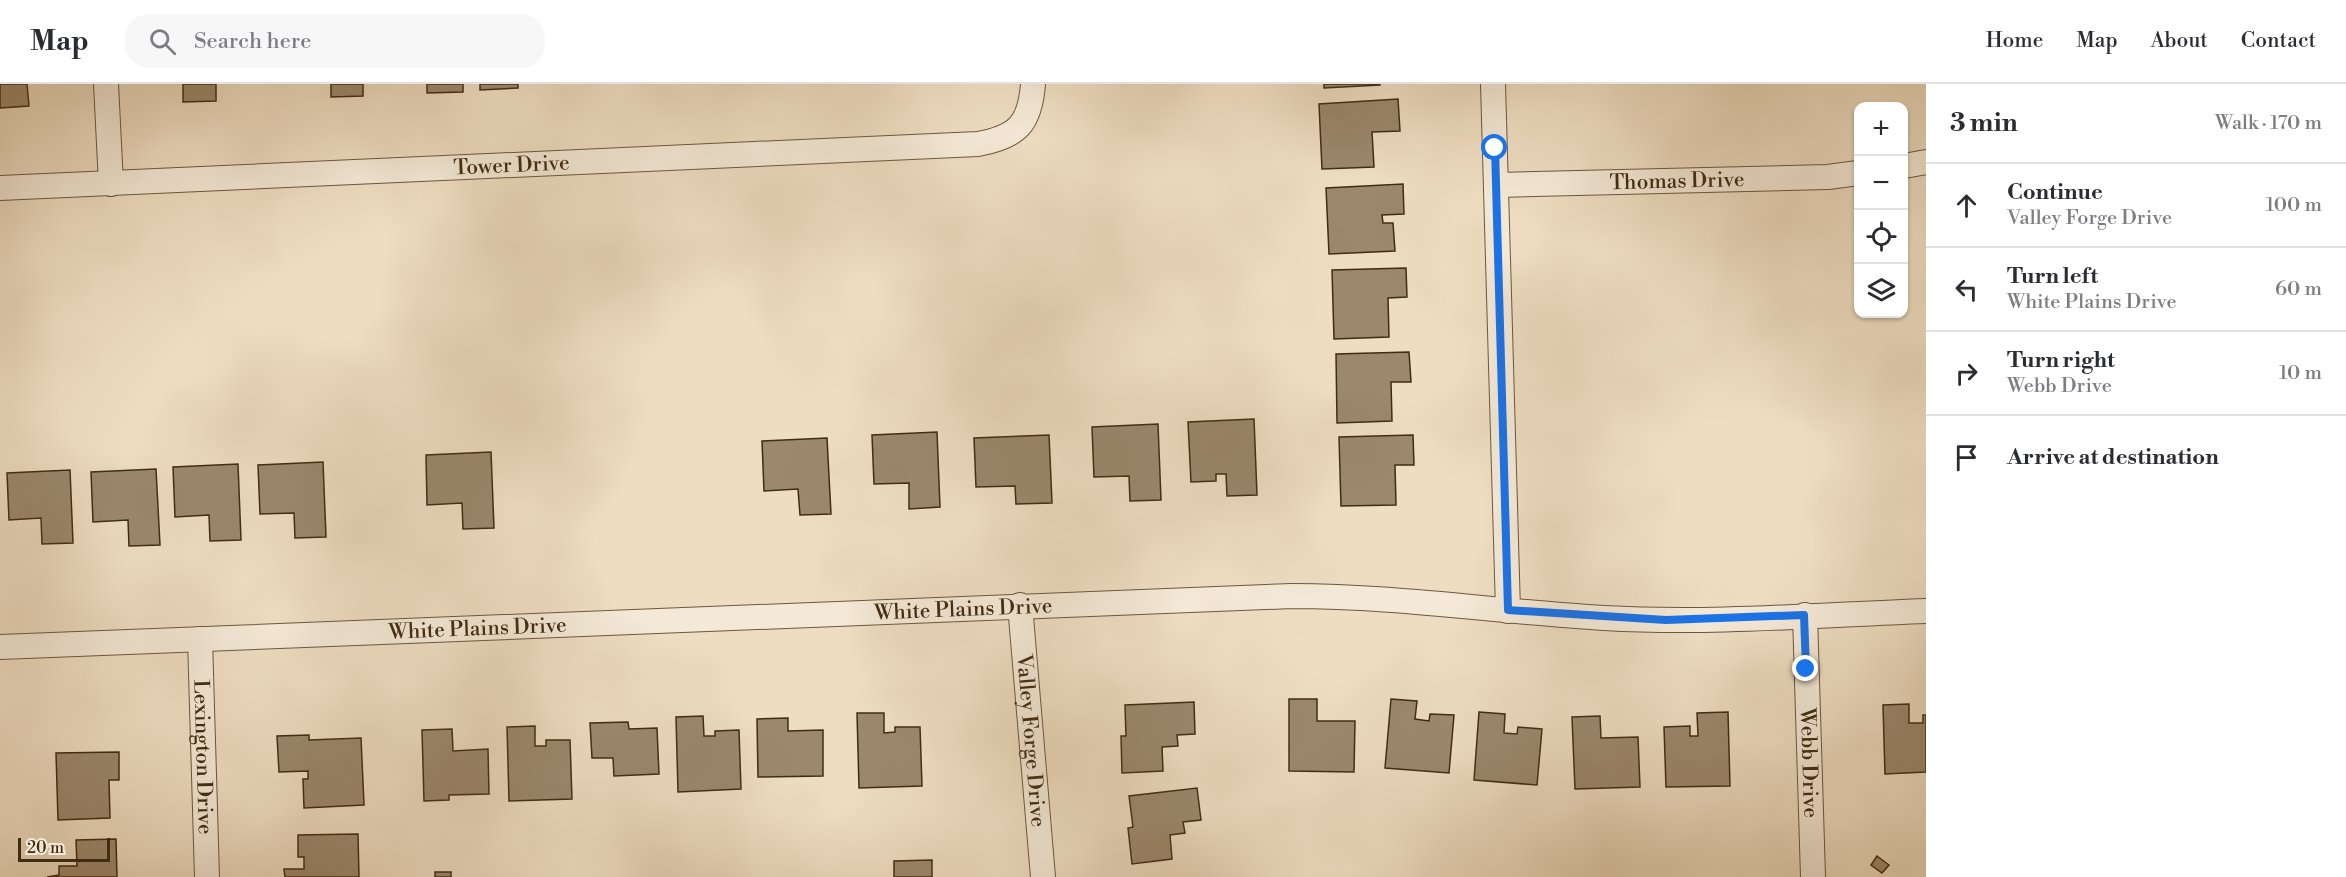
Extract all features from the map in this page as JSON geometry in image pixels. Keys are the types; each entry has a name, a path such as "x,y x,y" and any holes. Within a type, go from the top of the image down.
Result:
{"street":[{"path":"106,84 111,184"},
{"name":"Tower Drive","path":"0,188 978,144 997,141 1020,128 1030,106 1033,84"},
{"path":"1493,84 1508,610"},
{"path":"1908,165 1926,162"},
{"name":"Thomas Drive","path":"1497,185 1828,177 1854,174"},
{"name":"White Plains Drive","path":"0,647 1020,605 1345,596 1508,610 1666,620 1926,611"},
{"name":"Valley Forge Drive","path":"1020,605 1043,877"},
{"name":"Webb Drive","path":"1804,615 1813,877"},
{"name":"Lexington Drive","path":"200,639 207,877"}],"building":[{"path":"0,84 27,84 29,106 0,108"},
{"path":"183,84 216,84 216,101 183,102"},
{"path":"331,84 363,84 363,96 331,97"},
{"path":"427,84 463,84 463,92 427,93"},
{"path":"480,84 518,84 518,88 480,90"},
{"path":"1324,84 1380,84 1380,85 1324,88"},
{"path":"1398,99 1400,131 1372,132 1374,167 1322,169 1319,104"},
{"path":"1403,184 1404,214 1382,215 1383,223 1393,223 1395,251 1329,254 1326,188"},
{"path":"1406,268 1407,297 1388,298 1389,337 1334,339 1332,270"},
{"path":"1409,352 1411,382 1391,382 1392,421 1337,423 1336,354"},
{"path":"1254,419 1257,495 1227,496 1226,474 1216,474 1216,481 1191,482 1188,422"},
{"path":"1158,424 1161,500 1130,501 1129,476 1094,477 1092,427"},
{"path":"937,432 940,507 909,509 909,483 874,484 872,435"},
{"path":"1049,435 1052,503 1016,504 1015,486 976,487 974,438"},
{"path":"1413,435 1414,465 1395,465 1396,505 1341,506 1339,437"},
{"path":"827,438 831,514 800,515 798,489 764,491 762,441"},
{"path":"491,452 494,528 463,529 462,503 427,505 426,455"},
{"path":"323,462 326,537 295,538 294,513 260,514 258,465"},
{"path":"238,464 241,540 210,541 209,515 175,517 173,467"},
{"path":"156,469 160,545 129,546 128,520 93,522 91,472"},
{"path":"70,470 73,543 42,544 41,518 9,520 7,473"},
{"path":"1289,699 1317,699 1317,721 1355,721 1354,772 1289,771"},
{"path":"1391,699 1417,701 1415,719 1429,721 1430,714 1454,715 1449,773 1385,768"},
{"path":"1194,702 1195,734 1177,735 1178,746 1162,747 1163,771 1122,773 1121,736 1126,736 1125,705"},
{"path":"1909,704 1909,723 1923,723 1923,715 1926,715 1926,772 1885,774 1883,705"},
{"path":"1479,712 1505,714 1504,733 1517,734 1518,727 1542,729 1537,785 1474,780"},
{"path":"1728,712 1730,786 1666,787 1664,727 1690,726 1690,736 1698,736 1697,713"},
{"path":"857,713 884,713 884,733 895,732 895,727 920,727 922,786 859,788"},
{"path":"703,716 704,736 715,736 715,731 739,730 741,789 678,792 676,717"},
{"path":"1600,716 1601,738 1638,737 1640,787 1575,789 1572,717"},
{"path":"788,718 788,731 823,730 823,776 758,777 757,719"},
{"path":"628,722 629,729 657,728 659,774 614,776 613,758 592,758 590,723"},
{"path":"535,726 535,746 546,746 546,740 570,740 572,799 509,801 507,727"},
{"path":"452,729 453,751 488,749 489,794 449,795 449,800 424,801 422,730"},
{"path":"309,735 309,740 361,738 364,805 304,808 303,779 308,779 308,771 279,772 277,736"},
{"path":"119,752 119,780 109,780 110,818 58,820 56,753"},
{"path":"1197,788 1201,820 1183,822 1185,833 1170,835 1172,859 1132,864 1128,828 1133,827 1129,796"},
{"path":"358,834 359,877 285,877 284,869 304,869 304,857 298,857 298,835"},
{"path":"116,839 117,877 47,877 59,875 59,866 77,866 76,840"},
{"path":"1877,856 1889,865 1882,873 1871,865"},
{"path":"932,860 932,877 894,877 894,861"},
{"path":"435,872 451,872 451,877 435,877"}],"route":[{"path":"1495,148 1508,610 1604,618 1666,620 1804,615 1806,669"}]}
